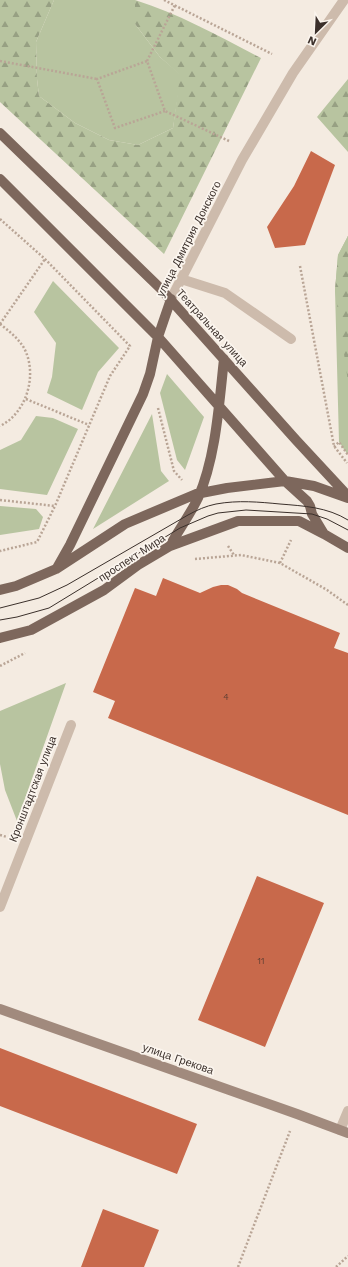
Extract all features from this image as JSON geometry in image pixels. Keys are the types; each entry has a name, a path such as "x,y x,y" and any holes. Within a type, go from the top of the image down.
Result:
{"main road":[{"name":"Театральная улица","path":"0,133 171,299 348,497"},
{"path":"0,179 158,337 285,481 307,501 312,514 324,534"},
{"name":"улица Дмитрия Донского","path":"56,569 70,545 143,394 150,374 158,337 171,299"},
{"path":"170,546 198,498 207,470 217,427 224,359"},
{"path":"0,590 16,586 56,569 125,524 200,493 285,481 314,486 348,497"},
{"name":"проспект Мира","path":"0,638 31,630 91,598 138,565 170,546 238,521 299,521 348,548"}],"street":[{"name":"улица Дмитрия Донского","path":"171,299 242,160 293,73 344,0"},
{"path":"181,279 225,293 291,339"},
{"name":"Кронштадтская улица","path":"0,907 71,725"},
{"name":"улица Грекова","path":"0,1009 344,1132"},
{"path":"344,1132 348,1111"}],"path":[{"path":"164,0 272,54"},
{"path":"0,60 97,79 147,61 175,5"},
{"path":"147,61 164,111"},
{"path":"97,79 115,128 164,111 229,141"},
{"path":"0,220 45,259 130,346 110,376 55,506 37,542 0,551"},
{"path":"0,426 16,414 26,398 30,382 29,365 24,348 14,334 0,324 45,259"},
{"path":"300,266 334,446 348,465"},
{"path":"26,398 90,426"},
{"path":"334,446 338,442 348,455"},
{"path":"0,500 55,506"},
{"path":"193,559 241,555 280,563 327,590 348,605"},
{"path":"0,666 26,653"},
{"path":"238,1267 297,1114"},
{"path":"336,1267 348,1256"}],"green space":[{"path":"0,0 54,0 36,42 39,96 75,123 109,140 138,145 173,128 180,75 160,57 135,24 135,0 184,19 261,58 164,254 0,102"},
{"path":"54,0 135,0 135,24 160,57 181,75 173,128 138,145 109,140 75,123 39,96 36,42"},
{"path":"348,79 348,152 317,117"},
{"path":"348,236 348,455 339,442 335,290 338,255"},
{"path":"348,236 348,382 335,290 338,255"},
{"path":"53,281 119,348 98,372 82,410 47,393 52,377 56,343 34,312"},
{"path":"167,374 204,417 185,470 177,460 160,393"},
{"path":"152,414 161,471 169,481 93,529"},
{"path":"36,416 53,418 78,429 47,495 0,489 0,450 21,440"},
{"path":"0,506 36,509 43,517 39,529 0,535"},
{"path":"66,683 17,821 5,790 0,764 0,711"}],"building":[{"path":"311,151 335,165 305,245 275,248 267,227 294,186"},
{"path":"163,578 200,593 213,587 228,585 242,593 340,633 334,648 348,653 348,815 108,718 115,701 93,692 135,588 156,596"},
{"path":"257,876 324,903 265,1047 198,1020"},
{"path":"0,1048 197,1124 177,1174 0,1106"},
{"path":"103,1209 159,1230 144,1267 81,1267"}],"tram line":[{"path":"0,608 39,598 67,585 188,515 212,505 232,502 248,502 298,506 332,512 348,520"},
{"path":"0,620 49,608 180,528 218,513 246,510 312,514 327,519 348,530"}]}
